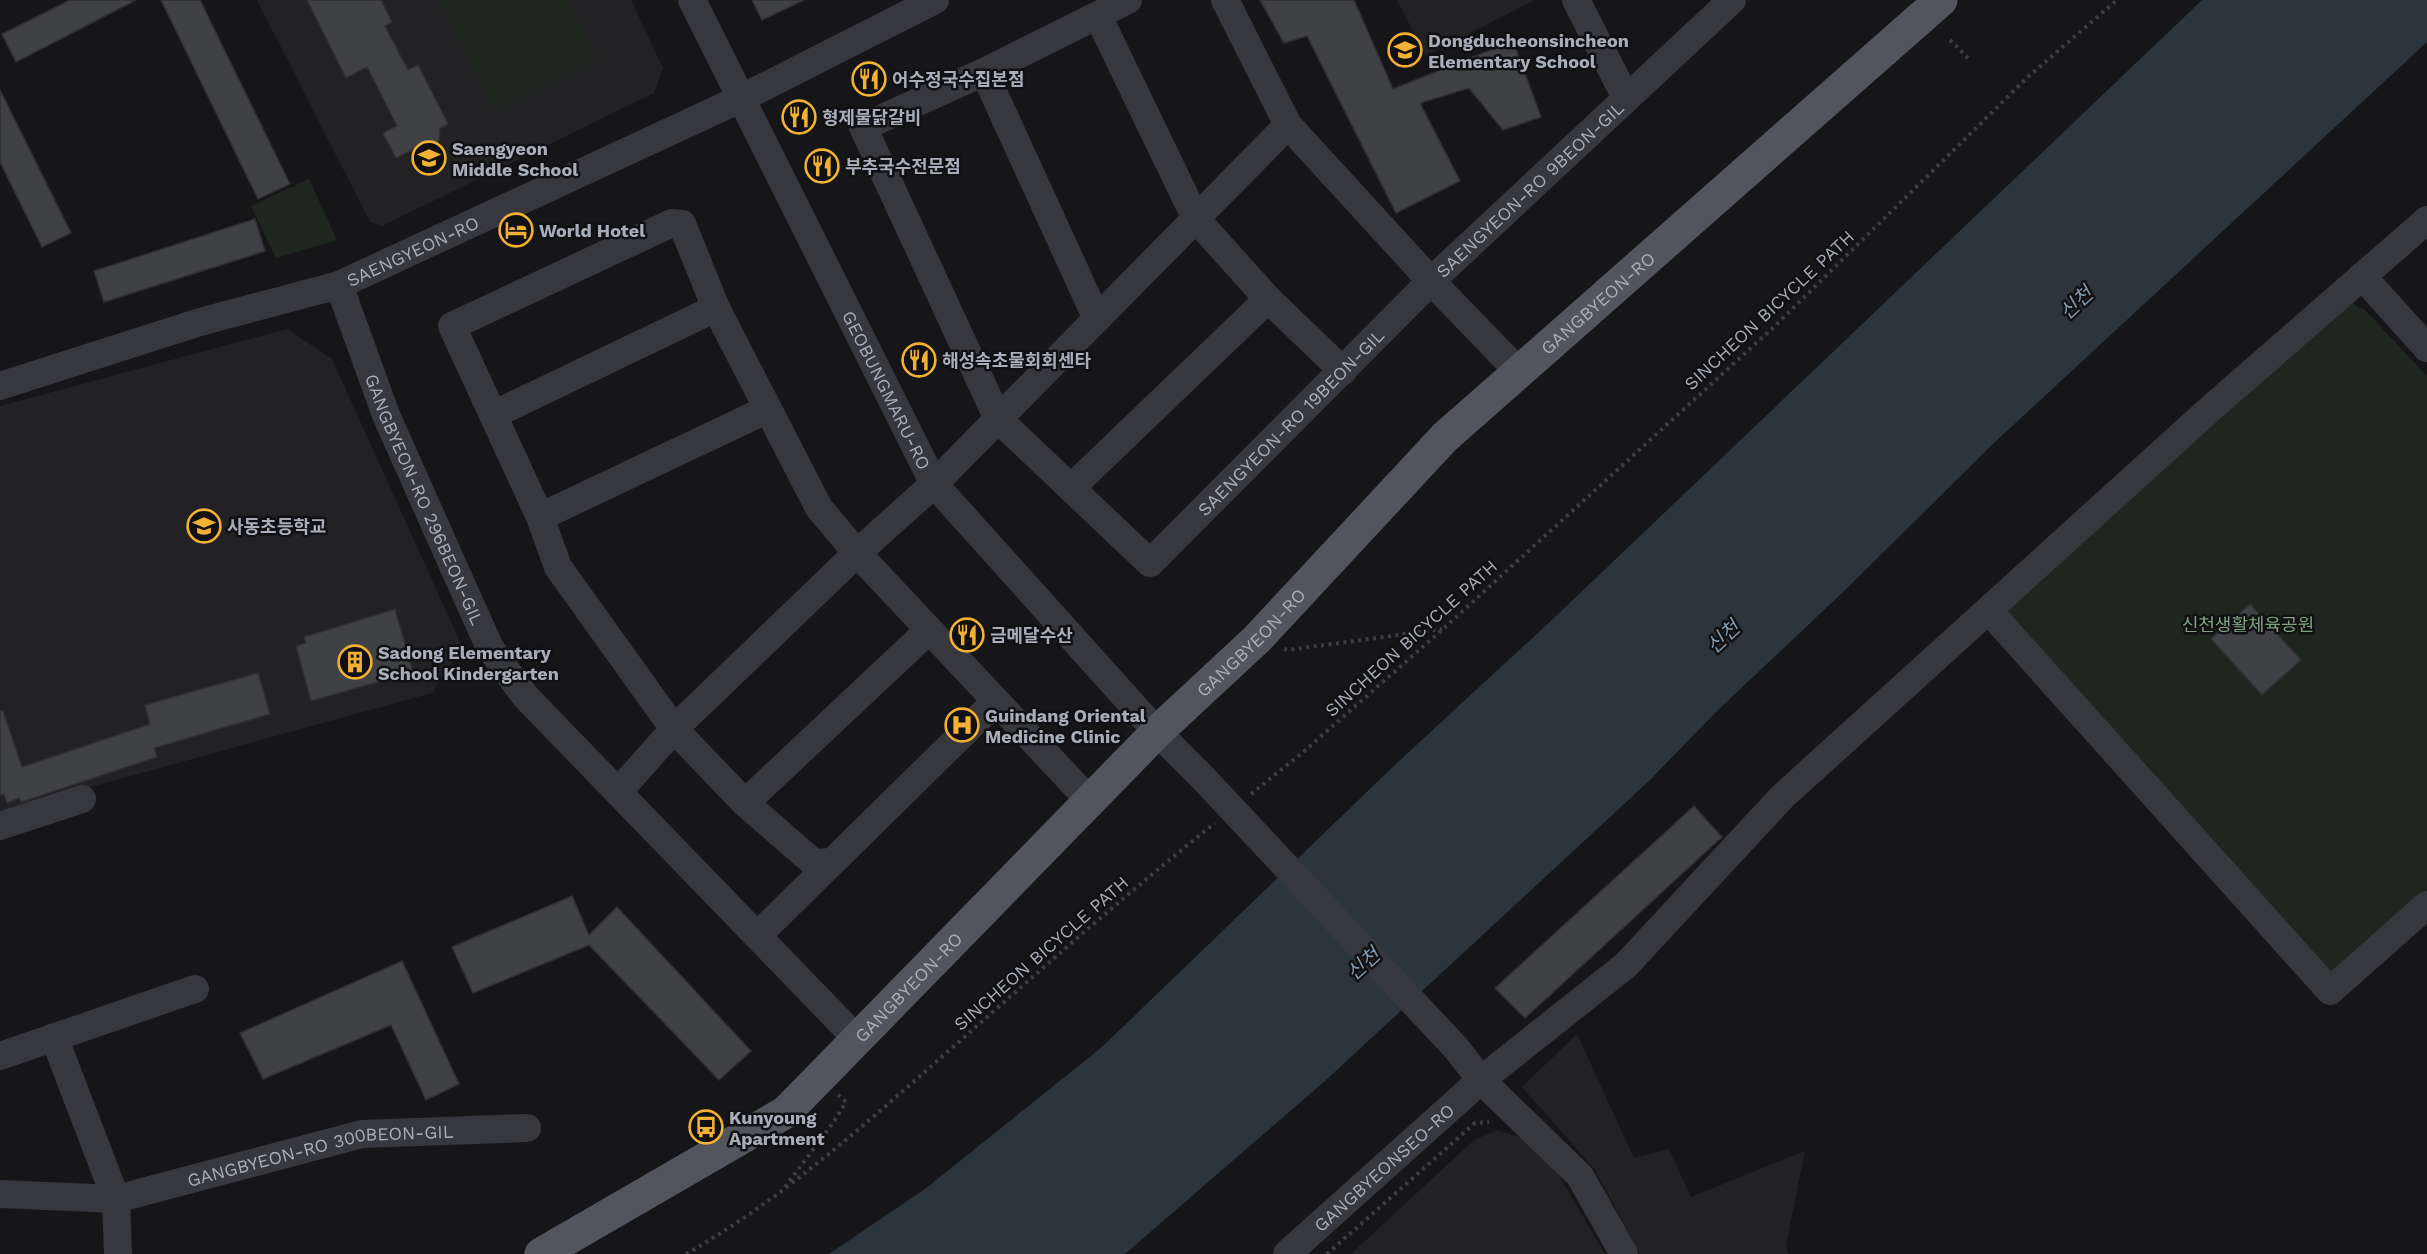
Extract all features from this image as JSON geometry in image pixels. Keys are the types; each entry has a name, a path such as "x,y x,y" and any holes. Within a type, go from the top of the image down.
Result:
{"main road":[{"name":"GANGBYEON-RO","path":"541,1254 786,1112 1157,732 1257,639 1445,437 1941,0"}],"street":[{"name":"GEOBUNGMARU-RO","path":"692,0 934,484 1157,732 1204,779 1455,1048 1481,1080 1580,1176 1624,1254"},
{"name":"SAENGYEON-RO","path":"0,386 200,322 339,285 740,99 935,0"},
{"path":"1128,0 984,72 863,127 998,420 1071,488 1268,299"},
{"path":"1225,0 1288,125 1431,281 1519,372"},
{"name":"SAENGYEON-RO 9BEON-GIL","path":"1576,0 1626,98"},
{"name":"SAENGYEON-RO 9BEON-GIL","path":"1431,281 1732,0"},
{"path":"1098,16 1196,219 1268,299 1343,371"},
{"path":"984,72 1097,319"},
{"path":"618,792 674,729 857,553 934,484 1288,125"},
{"name":"GANGBYEONSEO-RO","path":"1287,1254 1481,1080 1626,965 1782,797 2202,416 2427,220"},
{"path":"832,862 814,863 745,803 674,729 558,567 540,517 452,326 672,223 682,224 716,308 819,508 857,553 1090,801"},
{"path":"2362,276 2427,348"},
{"name":"SAENGYEON-RO 19BEON-GIL","path":"1071,488 1150,563 1431,281"},
{"name":"GANGBYEON-RO 296BEON-GIL","path":"339,285 386,415 490,648 525,696 857,1039"},
{"path":"493,415 716,308"},
{"path":"540,517 768,408"},
{"path":"1989,611 2330,992 2427,905"},
{"path":"745,803 929,630"},
{"path":"757,936 996,701"},
{"path":"0,826 82,799"},
{"path":"0,1056 195,989"},
{"path":"54,1037 116,1199 118,1254"},
{"name":"GANGBYEON-RO 300BEON-GIL","path":"0,1194 116,1199 362,1134 528,1128"}],"path":[{"name":"SINCHEON BICYCLE PATH","path":"1246,798 1302,753 1443,629 1776,325 2029,76 2117,0"},
{"path":"1950,40 1968,58"},
{"path":"1257,639 1288,650 1443,629"},
{"name":"SINCHEON BICYCLE PATH","path":"686,1254 730,1229 781,1193 883,1109 1218,820"},
{"path":"781,1193 846,1102 820,1077"},
{"path":"1327,1254 1475,1123 1499,1120"}],"shaded area":[{"name":"Saengyeon Middle School","path":"257,0 631,0 663,68 654,93 382,226 370,222"},
{"path":"1397,0 1535,0 1426,56"},
{"name":"사동초등학교","path":"287,329 332,359 462,646 432,693 0,812 0,406"},
{"path":"1577,1034 1634,1158 1669,1149 1691,1197 1805,1151 1786,1246 1788,1254 1640,1254 1595,1170 1522,1087"},
{"path":"1498,1130 1541,1145 1605,1254 1351,1254 1474,1140"}],"green space":[{"path":"439,0 568,0 598,59 495,111"},
{"path":"309,179 337,240 276,258 251,206"},
{"name":"신천생활체육공원","path":"2346,296 2357,307 2364,309 2427,376 2427,890 2326,981 1995,610"}],"water":[{"name":"신천","path":"2202,0 2427,0 2427,42 1995,442 1842,593 1716,712 1651,779 1325,1081 1125,1254 829,1254 925,1189 1102,1047 1398,762 1554,618"}],"building":[{"path":"70,0 136,0 16,62 2,34"},
{"path":"161,0 200,0 290,184 258,199"},
{"path":"307,0 381,0 392,22 385,26 408,70 418,65 448,124 440,128 437,144 422,145 396,158 383,133 397,126 367,67 346,78"},
{"path":"752,0 804,0 762,20"},
{"path":"1260,0 1354,0 1393,89 1513,41 1541,117 1503,130 1469,88 1420,103 1460,181 1396,213 1307,36 1284,43"},
{"path":"0,90 71,233 42,247 0,162"},
{"path":"255,219 265,251 104,302 94,271"},
{"path":"2250,604 2301,660 2262,695 2211,639"},
{"name":"Sadong Elementary School Kindergarten","path":"395,609 413,672 311,701 296,646 306,643 304,637"},
{"path":"258,673 270,714 154,748 157,757 21,802 19,798 7,803 4,794 0,795 0,711 3,711 22,767 150,724 145,705"},
{"path":"1694,806 1722,837 1525,1018 1495,988"},
{"path":"572,896 589,935 617,907 751,1051 719,1080 589,945 473,993 452,947"},
{"path":"402,961 459,1084 426,1100 391,1025 263,1079 240,1033"}],"place":[{"name":"Dongducheonsincheon Elementary School","path":"1405,50"},
{"name":"어수정국수집본점","path":"869,79"},
{"name":"형제물닭갈비","path":"799,117"},
{"name":"Saengyeon Middle School","path":"429,158"},
{"name":"부추국수전문점","path":"822,166"},
{"name":"World Hotel","path":"516,230"},
{"name":"해성속초물회회센타","path":"919,360"},
{"name":"사동초등학교","path":"204,526"},
{"name":"금메달수산","path":"967,635"},
{"name":"Sadong Elementary School Kindergarten","path":"355,662"},
{"name":"Guindang Oriental Medicine Clinic","path":"962,725"},
{"name":"Kunyoung Apartment","path":"706,1127"}]}
